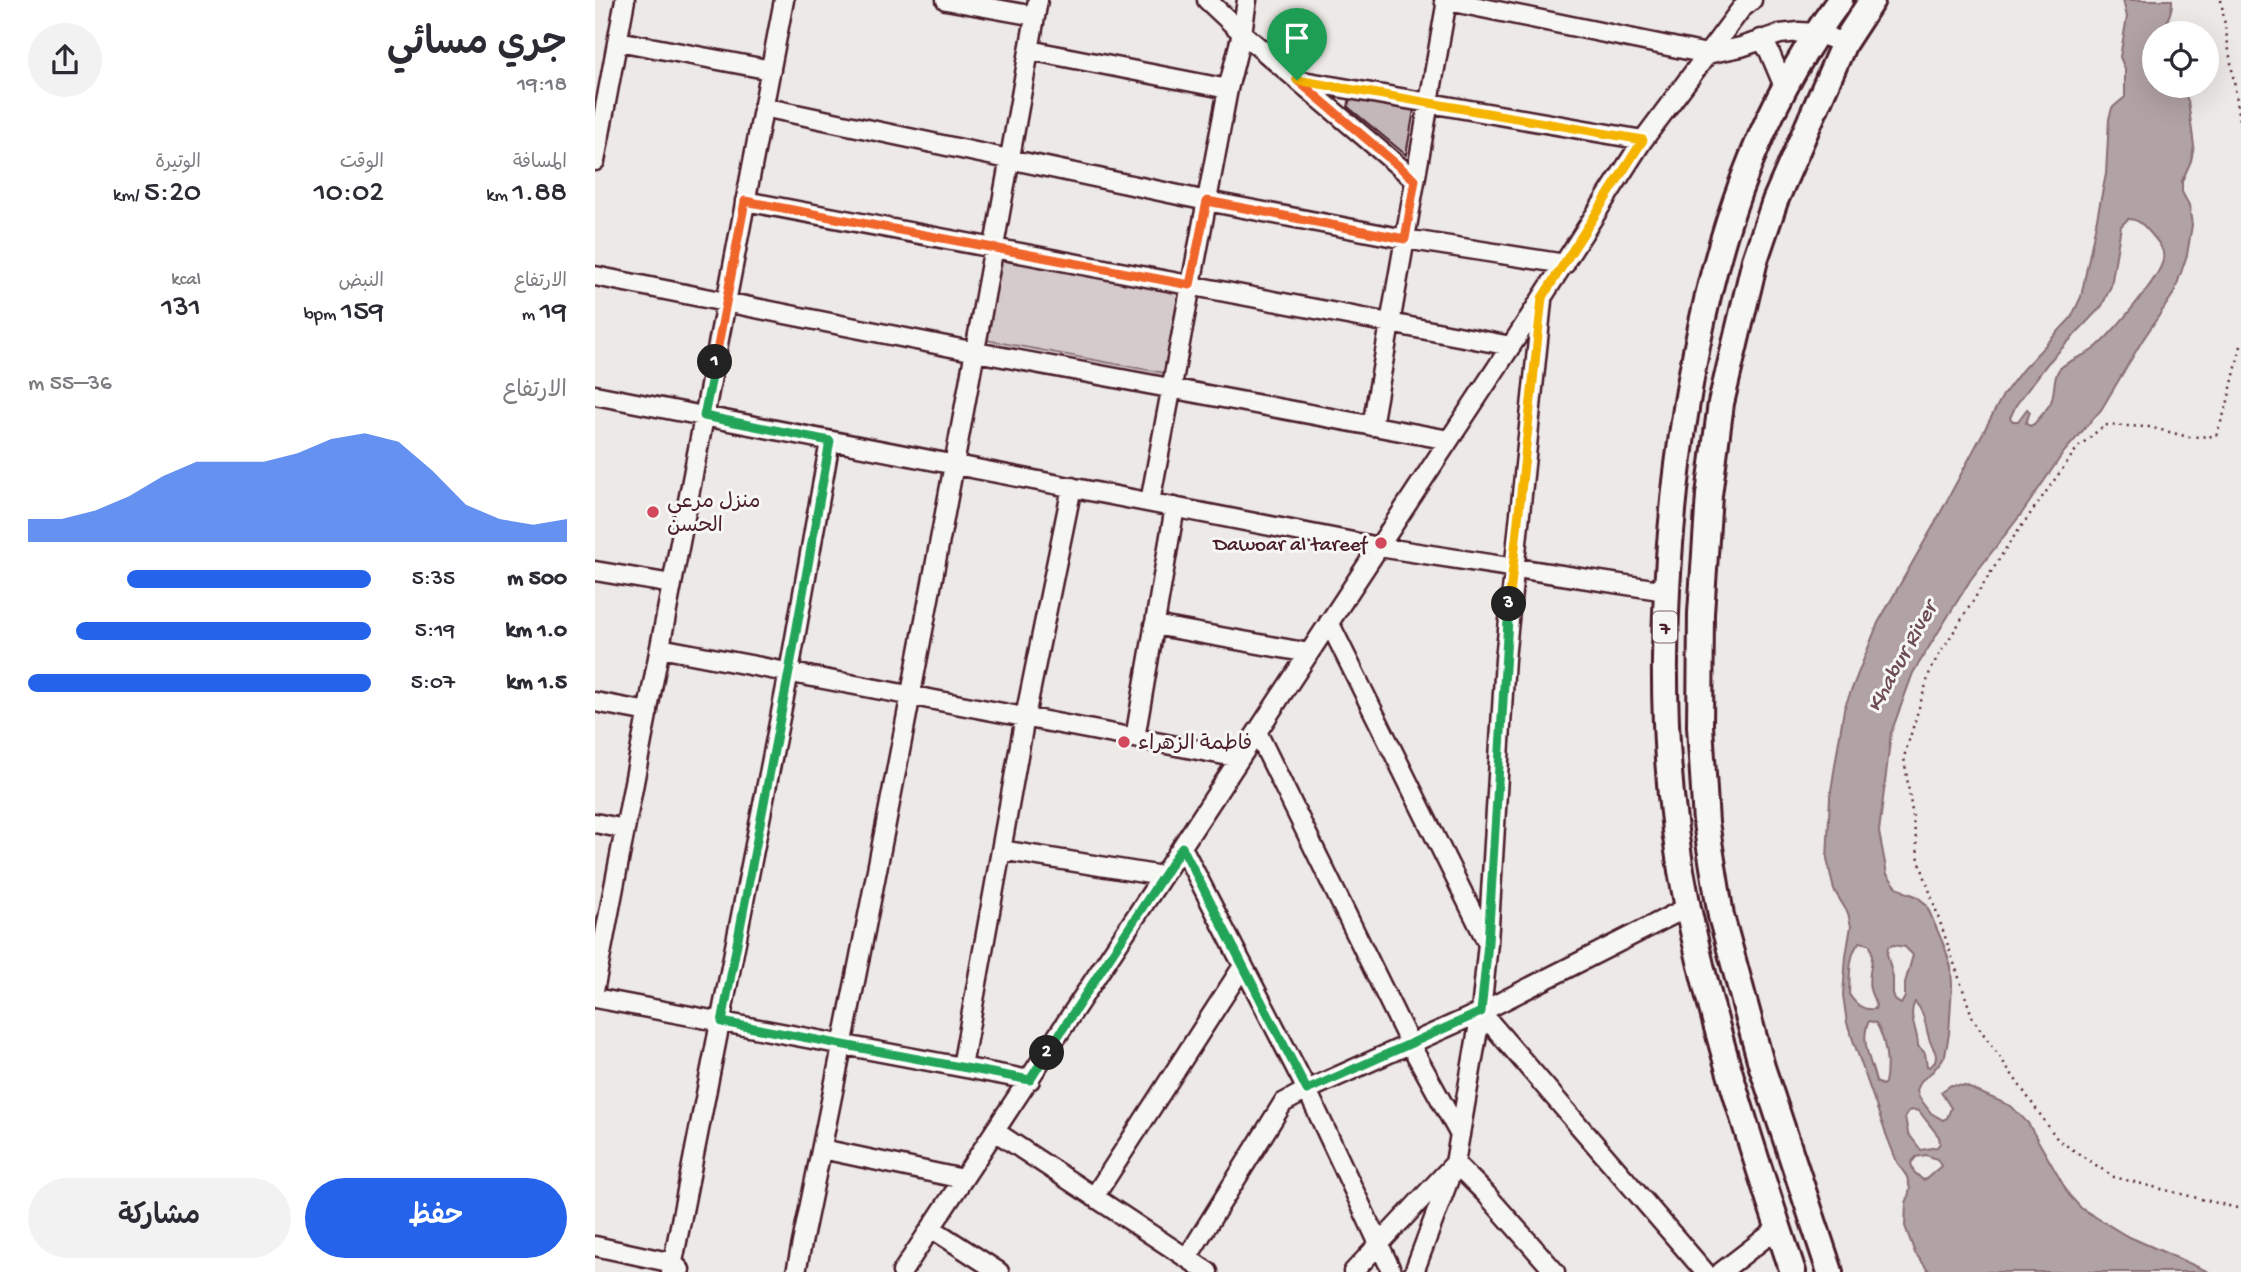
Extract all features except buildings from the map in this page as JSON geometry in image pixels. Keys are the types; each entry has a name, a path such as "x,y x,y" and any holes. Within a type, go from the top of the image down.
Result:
{"highway":[{"name":"7","path":"1793,1272 1724,1056 1688,907 1675,822 1668,739 1666,591 1686,404 1701,320 1716,261 1739,191 1766,124 1816,33 1840,0"},
{"name":"7","path":"1830,1272 1762,1067 1721,916 1706,823 1700,726 1701,613 1709,495 1721,403 1755,260 1775,201 1844,43 1872,0"}],"street":[{"path":"595,161 603,77 618,41 625,0"},
{"path":"595,986 599,942 625,829 784,0"},
{"path":"796,1272 956,465 1037,8 946,0"},
{"path":"1207,0 1415,180"},
{"path":"1150,502 1247,0"},
{"path":"1372,426 1446,0 1707,54 1799,32 1816,33 1844,43"},
{"path":"902,1272 1565,264 1643,140 1746,3"},
{"path":"1761,39 1785,89"},
{"path":"618,41 771,70"},
{"path":"1029,50 1228,89"},
{"path":"1297,80 1643,140"},
{"path":"764,107 1207,201 1405,239 1565,264"},
{"path":"745,201 1511,346"},
{"path":"595,276 976,352 1449,440"},
{"path":"1414,1272 1455,1163 1481,1012 1488,943 1504,659 1542,298"},
{"path":"595,395 1379,547 1666,591"},
{"path":"595,1246 676,1269 830,441"},
{"path":"962,1067 1025,717 1072,487"},
{"path":"1135,738 1175,507"},
{"path":"595,571 672,584"},
{"path":"1329,622 1488,943"},
{"path":"1154,625 1309,653"},
{"path":"660,648 1240,758"},
{"path":"595,702 647,712"},
{"path":"1257,732 1410,1044 1460,1135"},
{"path":"595,823 625,829"},
{"path":"1182,847 1307,1090 1392,1272"},
{"path":"1001,850 1163,876"},
{"path":"1187,1258 1283,1103 1481,1012 1688,907"},
{"path":"1094,1196 1243,966"},
{"path":"595,998 1030,1080"},
{"path":"1481,1012 1705,1272"},
{"path":"996,1132 1208,1272"},
{"path":"822,1149 963,1179"},
{"path":"1353,1272 1455,1163"},
{"path":"1455,1163 1555,1272"},
{"path":"931,1228 999,1272"},
{"path":"1721,1272 1778,1228"}],"path":[{"path":"2221,0 2241,126"},
{"path":"2241,346 2227,405 2216,436 2189,437 2149,427 2105,425 2078,447 2008,545 1931,668 1904,757 1919,860 1973,1019 2058,1140 2114,1177 2241,1209"}],"shaded area":[{"path":"1001,258 1179,291 1164,373 986,340"}],"water":[{"name":"Khabur River","path":"2123,0 2172,0 2167,21 2142,21 2142,98 2187,98 2188,101 2194,146 2182,181 2182,192 2189,205 2192,225 2187,255 2174,293 2101,410 2064,452 2022,513 1971,579 1913,673 1891,733 1879,832 1887,874 1896,886 1926,904 1951,967 1949,1034 1945,1056 1921,1081 1917,1090 1931,1113 1943,1120 1947,1118 1951,1108 1941,1092 1951,1085 1965,1086 2011,1106 2028,1123 2069,1195 2081,1208 2125,1235 2209,1272 1930,1272 1915,1253 1905,1226 1910,1189 1907,1177 1897,1162 1886,1134 1847,1023 1843,995 1851,926 1848,913 1834,890 1827,859 1830,797 1844,709 1878,623 2003,395 2023,369 2071,318 2081,297 2106,174 2109,119 2112,108 2125,97 2125,69 2120,57 2127,17","holes":["2128,219 2139,222 2157,241 2163,256 2160,268 2122,320 2101,342 2090,352 2061,368 2056,375 2051,402 2034,424 2030,426 2026,423 2030,412 2027,409 2018,421 2013,421 2010,418 2016,405 2048,363 2102,306 2111,286 2121,226","1860,942 1869,944 1871,949 1869,984 1875,1009 1860,1006 1849,994 1850,967","1888,947 1905,947 1913,955 1905,983 1905,997 1901,1004 1895,1000 1893,994","1915,1002 1919,1006 1936,1053 1935,1062 1929,1067 1925,1053 1918,1046 1912,1018","1869,1021 1876,1023 1882,1037 1887,1060 1885,1083 1882,1085 1876,1082 1867,1052 1866,1029","1909,1111 1919,1111 1939,1137 1940,1143 1937,1147 1921,1150 1908,1133 1905,1117","1926,1155 1937,1159 1941,1166 1923,1180 1914,1172 1911,1163 1916,1157"]}],"place":[{"name":"منزل مرعي الحسن","path":"653,512"},
{"name":"Dawoar al tareef","path":"1381,543"},
{"name":"فاطمة الزهراء","path":"1124,742"}],"route":[{"path":"1297,80 1643,140 1542,298 1504,659 1488,943 1481,1012 1307,1090 1182,847 1030,1080 722,1022 830,441 704,416 745,201 1190,285 1207,201 1405,239 1415,180 1297,80"}]}
